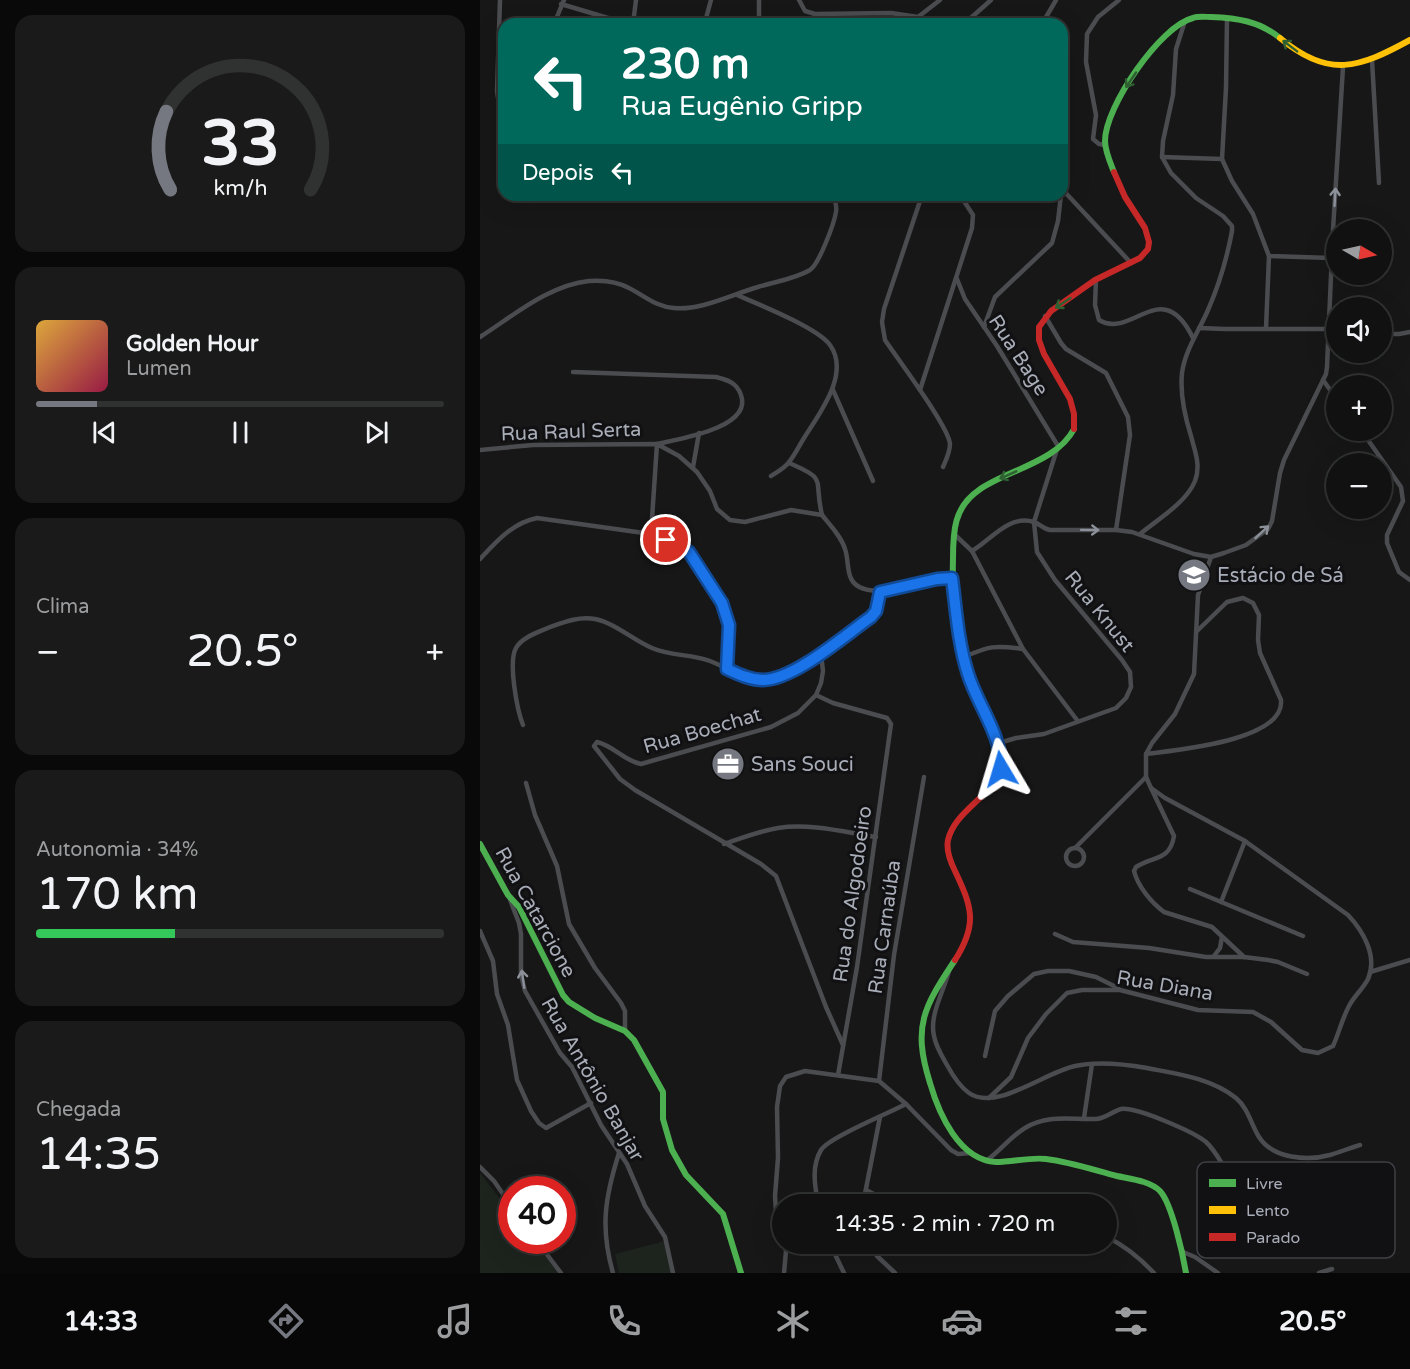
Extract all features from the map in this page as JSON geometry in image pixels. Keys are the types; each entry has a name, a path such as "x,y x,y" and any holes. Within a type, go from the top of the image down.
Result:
{"street":[{"path":"500,18 501,0"},
{"path":"632,18 636,0"},
{"path":"706,18 711,0"},
{"path":"759,0 759,18"},
{"path":"799,0 805,11 815,14 891,13 913,17 925,12 940,0"},
{"path":"971,18 991,0"},
{"path":"1046,18 1056,0"},
{"path":"1105,145 1093,139 1096,116 1086,62 1086,43 1090,27 1119,0"},
{"path":"556,18 562,2 611,18"},
{"path":"1140,534 1181,501 1191,490 1197,473 1198,462 1190,435 1182,387 1182,371 1192,338 1199,328 1216,289 1229,249 1232,226 1223,216 1196,198 1179,182 1162,157 1163,141 1172,101 1176,49 1187,18"},
{"path":"1360,1145 1319,1157 1291,1156 1277,1152 1265,1144 1238,1100 1212,1084 1133,1065 1092,1064 1056,1071 1012,1094 1001,1097 978,1098 956,1081 933,1034 935,1015 950,971 968,934 971,914 970,900 951,864 948,842 950,833 956,824 986,792 998,777 1001,769 999,743 968,674 952,578 955,519 960,509 971,496 984,487 1037,461 1068,438 1073,431 1074,409 1070,396 1046,359 1039,342 1039,327 1045,316 1096,279 1146,254 1149,242 1141,223 1124,195 1105,145 1105,135 1111,117 1130,79 1169,30 1187,18 1227,18 1257,23 1296,51 1319,61 1343,67 1372,60 1408,43"},
{"path":"1227,18 1222,159 1232,181 1253,214 1269,256 1266,328"},
{"path":"1372,60 1379,183"},
{"path":"1333,219 1343,67"},
{"path":"498,68 498,98"},
{"path":"1162,157 1222,159"},
{"path":"1068,195 1131,263"},
{"path":"480,337 547,295 589,281 619,284 654,303 675,309 694,306 799,275 813,267 836,214 834,201"},
{"path":"920,201 882,322 885,340 920,390 948,437 949,450 943,467"},
{"path":"920,390 957,279 973,220 971,210 964,201"},
{"path":"984,327 994,297 1052,243 1060,201"},
{"path":"1269,256 1326,258"},
{"name":"Rua Bage","path":"957,279 965,299 1058,446"},
{"path":"1096,279 1095,305 1099,320 1112,324 1149,312 1173,311 1186,324 1192,338"},
{"path":"737,294 778,313 829,343 835,354 833,390 789,463 771,476"},
{"path":"1045,316 1060,343 1066,349 1106,373 1128,417 1130,435 1116,530"},
{"path":"1199,328 1225,330 1326,328"},
{"path":"1392,333 1410,332"},
{"path":"972,551 986,543 1007,524 1015,522 1034,522 1048,530 1116,530 1140,534 1165,545 1211,557 1246,545 1268,529 1272,521 1284,460 1323,380 1328,363"},
{"path":"573,372 716,377 734,383 738,388 743,400 738,416 732,422 657,444 651,534"},
{"path":"1323,380 1326,384"},
{"path":"833,390 873,482"},
{"path":"693,467 699,433"},
{"path":"1369,441 1401,488 1403,501 1390,525 1387,543 1400,572 1410,580"},
{"name":"Rua Raul Serta","path":"480,450 533,445 657,444 693,467 704,480 717,508 730,520 745,522 791,510 822,514"},
{"name":"Rua Knust","path":"999,743 1044,734 1077,720 1116,708 1126,698 1131,687 1131,679 1122,660 1043,564 1037,552 1034,522 1058,446"},
{"path":"789,463 810,472 817,478 822,514 843,542 852,581 860,589 880,592 937,579 952,578"},
{"path":"480,559 512,528 526,520 537,518 651,534 681,546 689,552 722,603 729,625 727,669"},
{"path":"954,534 972,551 1023,649 1077,720"},
{"path":"1211,557 1198,595 1194,674 1175,714 1146,754 1146,777 1171,826 1174,836 1173,844 1163,855 1136,867 1134,874 1153,901 1164,912 1212,927 1244,957"},
{"path":"523,725 514,691 516,648 525,639 535,634 575,619 597,619 652,648 699,658 755,679 767,680 802,666 871,617 876,611 880,592"},
{"path":"1146,754 1225,742 1252,733 1264,726 1281,708 1281,700 1260,653 1259,615 1253,603 1243,598 1227,602 1197,631"},
{"path":"964,657 994,646 1023,649"},
{"path":"816,695 822,677 821,654"},
{"name":"Rua do Algodoeiro","path":"816,695 833,703 887,718 891,724 876,837 838,1075"},
{"name":"Rua Boechat","path":"724,844 620,779 594,745 597,742 603,743 628,760 647,763 771,727 798,713 816,695"},
{"name":"Rua Carnaúba","path":"879,1081 894,955 924,777"},
{"path":"1075,848 1146,777"},
{"path":"526,783 535,815 557,866 569,924 595,968 625,1011 625,1031 634,1040 663,1092 663,1119 672,1150 686,1175 728,1222 741,1273"},
{"path":"1151,788 1165,798 1245,841 1335,905 1359,927 1366,938 1370,972 1410,960"},
{"path":"724,844 762,831 796,826 876,837"},
{"path":"1221,902 1245,841"},
{"name":"Rua Catarcione","path":"480,843 508,895 519,907 563,995 569,1002 595,1018 625,1031"},
{"path":"724,844 771,870 780,881 826,1007 843,1045"},
{"path":"1190,889 1303,936"},
{"name":"Rua Antônio Banjar","path":"508,895 521,934 521,975 525,991 560,1053 572,1067 601,1125 627,1164 645,1206 665,1237 673,1273"},
{"path":"480,931 493,961 497,994 508,1025 522,1094 539,1123 546,1128 591,1103"},
{"path":"1055,934 1073,942 1149,948 1206,957 1244,957 1278,962 1307,974"},
{"path":"1214,956 1220,948 1221,935"},
{"path":"950,971 934,990 925,1011 921,1041 930,1083 940,1109 956,1138 970,1153 986,1161 1046,1159 1153,1185 1165,1199 1183,1252 1186,1273"},
{"path":"985,1056 995,1011 1034,974 1069,971 1096,977 1120,990"},
{"name":"Rua Diana","path":"989,1098 1008,1082 1028,1038 1046,1014 1067,993 1093,989 1120,990 1198,1010 1253,1012 1271,1022 1295,1045 1310,1053 1324,1051 1333,1046 1349,1007 1368,979 1370,972"},
{"path":"1084,1118 1092,1064"},
{"path":"776,1194 777,1107 780,1086 786,1077 796,1072 805,1071 879,1081 906,1104 951,1150 958,1154 970,1153"},
{"path":"817,1194 814,1175 816,1162 822,1149 833,1140 906,1104"},
{"path":"986,1161 1000,1152 1026,1128 1051,1119 1099,1119 1119,1110 1129,1109 1147,1114 1193,1134 1206,1142 1220,1162"},
{"path":"865,1194 880,1117"},
{"path":"613,1273 606,1241 606,1209 607,1195 620,1153"},
{"path":"480,1167 498,1187"},
{"path":"866,1190 874,1194"},
{"path":"1117,1242 1142,1260 1154,1273"},
{"path":"1183,1252 1197,1258"},
{"path":"547,1254 561,1273"},
{"path":"784,1273 786,1254"},
{"path":"835,1254 844,1273"},
{"path":"876,1254 896,1273"},
{"path":"1197,1258 1218,1273"},
{"path":"1319,1273 1332,1269"}],"shaded area":[{"path":"480,1173 498,1196 498,1254 544,1254 559,1273 480,1273"},
{"path":"665,1241 672,1273 619,1273 615,1254"}],"traffic: fast":[{"path":"1114,172 1105,145 1107,126 1124,89 1151,51 1165,36 1180,24 1195,17 1204,17 1230,18 1256,24 1280,38"},
{"path":"996,739 976,697 962,652 953,583 957,520 964,504 979,490 1044,458 1056,450 1074,429"},
{"path":"480,844 508,895 519,907 563,995 569,1002 595,1018 625,1031 634,1040 663,1092 663,1119 672,1150 686,1175 723,1214 741,1273"},
{"path":"955,960 935,991 924,1018 922,1031 922,1046 930,1083 939,1108 952,1133 971,1153 983,1159 996,1162 1055,1160 1151,1185 1160,1191 1169,1207 1186,1273"}],"traffic: slow":[{"path":"1280,38 1314,60 1344,65 1375,57 1410,40"}],"traffic: jam":[{"path":"1074,429 1074,414 1070,399 1044,354 1039,340 1039,327 1051,311 1095,280 1140,258 1148,249 1149,242 1145,228 1125,197 1114,172"},
{"path":"955,960 967,936 970,916 969,905 949,855 948,840 963,815 994,783 1000,770 1001,756 996,739"}],"place":[{"name":"Estácio de Sá","path":"1194,575"},
{"name":"Sans Souci","path":"728,764"}],"route":[{"path":"666,540 689,552 722,603 729,625 727,669 740,675 762,680 802,666 871,617 876,611 880,592 937,579 952,578 968,674 999,743 1001,769"}]}
